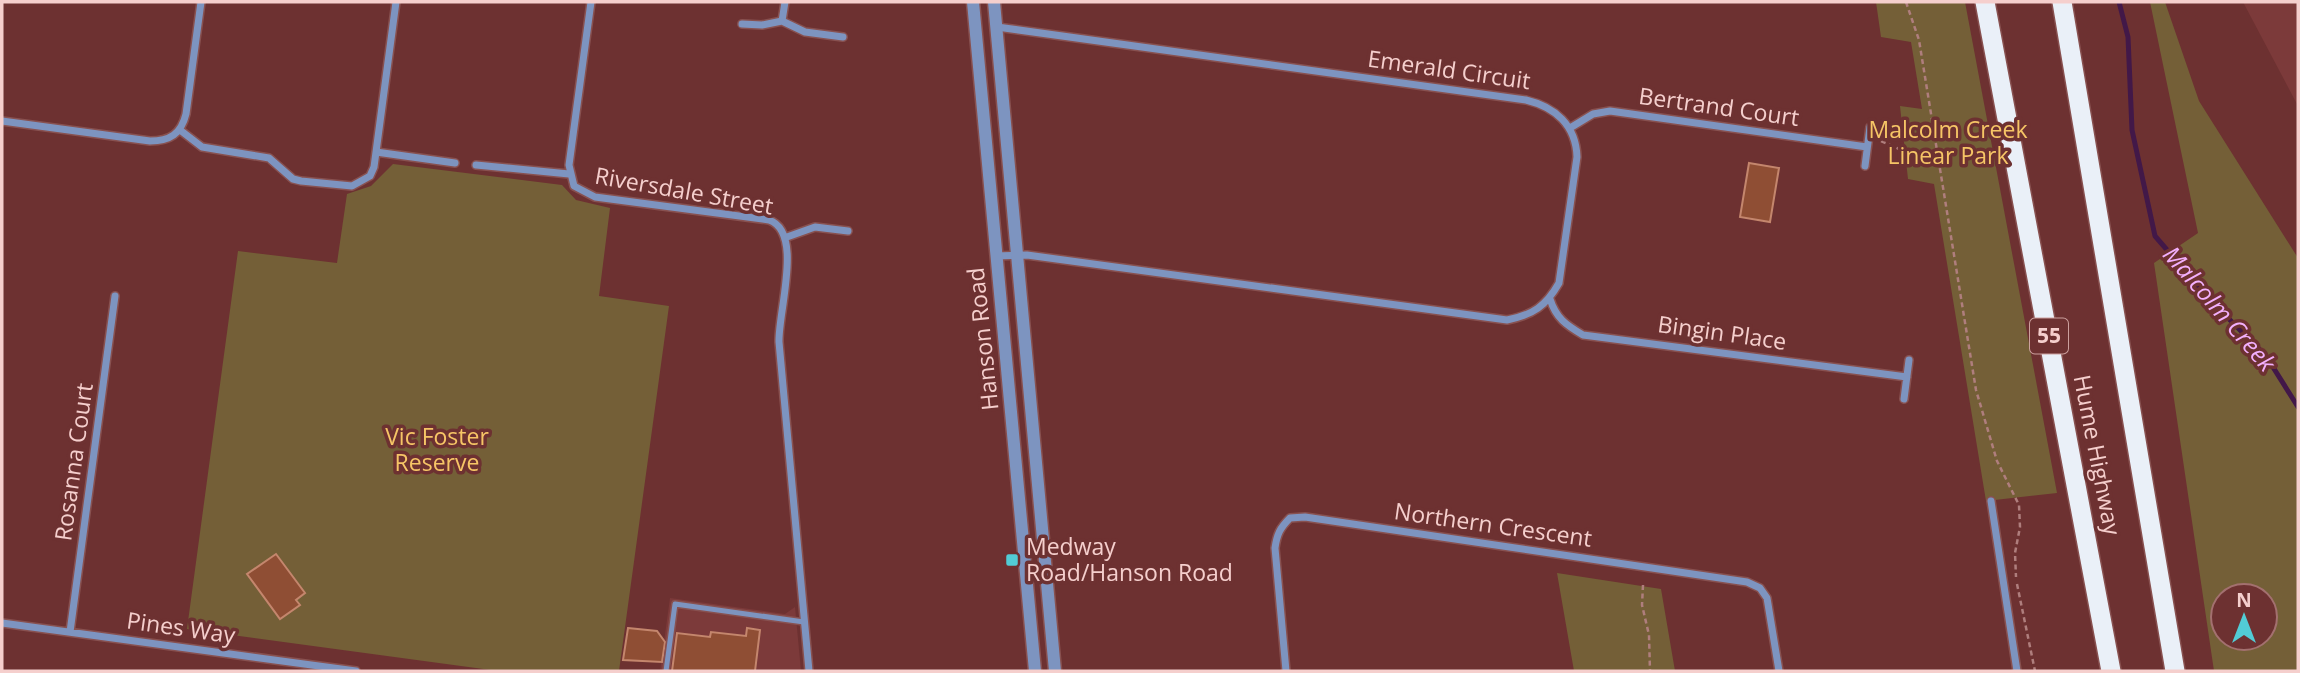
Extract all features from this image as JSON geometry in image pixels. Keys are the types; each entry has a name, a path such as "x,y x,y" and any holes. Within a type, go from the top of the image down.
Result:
{"highway":[{"name":"Hume Highway","path":"1985,2 2111,671"},
{"name":"Hume Highway","path":"2062,2 2175,671"}],"street":[{"path":"2,121 164,141 180,130 186,114 201,2"},
{"path":"180,130 202,147 269,158 293,178 345,187 358,185 370,176 376,152 396,2"},
{"name":"Riversdale Street","path":"591,2 569,174 574,186 585,195 769,220 782,229 787,237 789,253 779,317 779,342 809,671"},
{"path":"782,21 785,2"},
{"name":"Hanson Road","path":"973,2 1035,671"},
{"name":"Hanson Road","path":"994,2 1055,671"},
{"path":"742,24 762,25 782,21 805,32 843,37"},
{"path":"975,25 997,27"},
{"name":"Emerald Circuit","path":"997,27 1525,100 1551,108 1570,128"},
{"name":"Bertrand Court","path":"1570,128 1593,114 1610,111 1867,147"},
{"path":"1865,166 1870,127"},
{"path":"996,256 1017,254 1507,320 1530,315 1550,299 1559,283 1577,157 1570,128"},
{"path":"376,152 455,163"},
{"path":"476,166 569,174"},
{"path":"787,237 816,227 848,231"},
{"name":"Rosanna Court","path":"70,632 115,296"},
{"name":"Bingin Place","path":"1550,299 1555,313 1566,325 1583,335 1907,377"},
{"path":"1903,399 1909,360"},
{"path":"1991,501 2017,671"},
{"name":"Northern Crescent","path":"1286,671 1275,548 1278,531 1290,518 1306,517 1747,582 1760,587 1767,598 1779,671"},
{"name":"Pines Way","path":"2,623 356,671"}],"lane":[{"path":"666,671 675,604 804,622"}],"path":[{"path":"1906,2 1919,40 1976,390 1997,461 2019,505 2020,527 2014,564 2035,671"},
{"path":"1875,139 1920,158 1929,157 1927,152 1938,151"},
{"path":"1643,585 1642,605 1649,635 1650,671"}],"shaded area":[{"path":"2243,2 2298,2 2298,106"},
{"path":"670,598 785,614 795,607 801,671 660,671"}],"green space":[{"name":"Malcolm Creek Linear Park","path":"1876,2 1965,2 2057,493 1986,501 1934,184 1908,179 1900,106 1922,109 1911,42 1881,37"},
{"path":"2150,2 2165,2 2199,101 2298,258 2298,671 2214,671 2211,652 2279,652 2279,582 2209,582 2209,637 2154,263 2198,233"},
{"name":"Vic Foster Reserve","path":"393,164 562,185 576,200 610,208 599,296 669,306 619,671 498,671 187,629 238,251 337,263 347,194 371,186"},
{"path":"1557,573 1661,589 1675,671 1574,671"}],"building":[{"path":"1749,163 1779,168 1770,222 1740,217"},
{"path":"276,554 305,593 296,600 300,605 280,619 247,574"},
{"path":"628,628 657,631 665,642 662,662 623,660"},
{"path":"747,628 760,630 755,671 672,671 677,633 710,637 711,632 746,636"}],"waterway":[{"name":"Malcolm Creek","path":"2119,2 2128,37 2132,130 2155,236 2213,303 2266,356 2298,407"}],"place":[{"name":"Medway Road/Hanson Road","path":"1012,560"}]}
